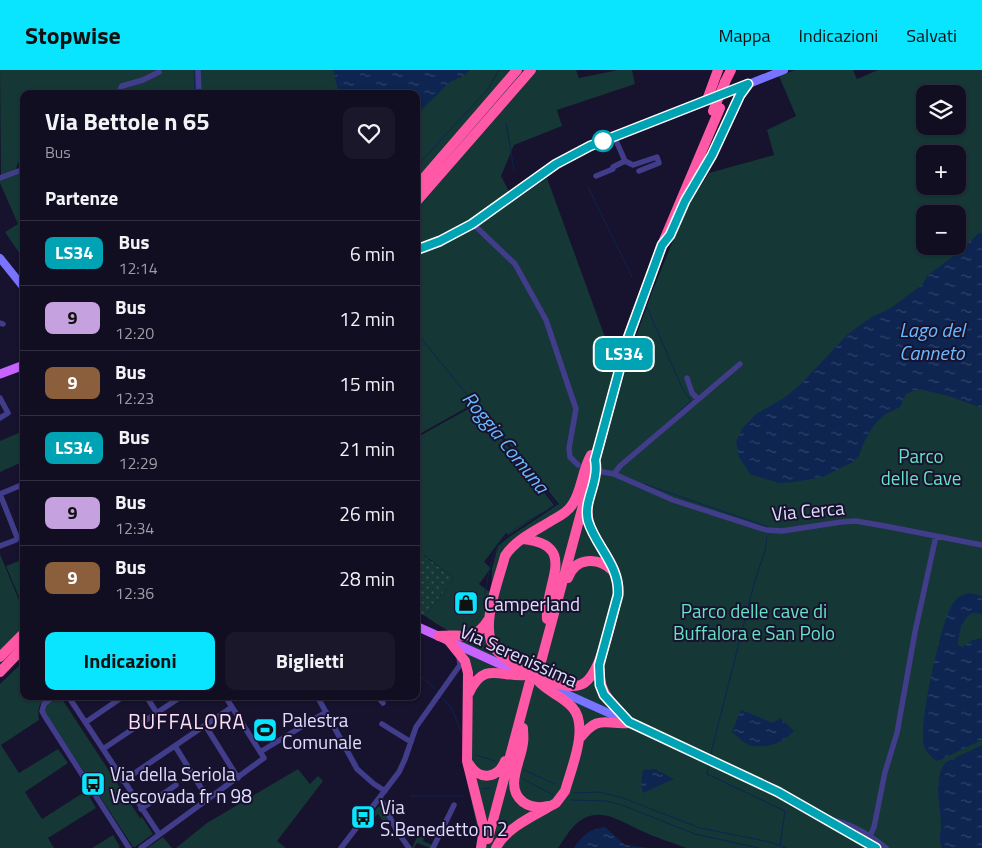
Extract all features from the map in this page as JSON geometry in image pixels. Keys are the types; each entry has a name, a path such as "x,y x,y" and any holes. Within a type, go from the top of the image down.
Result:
{"highway":[{"path":"420,182 518,70"},
{"path":"420,197 530,70"},
{"path":"712,98 718,70"},
{"path":"491,848 523,728 533,679 548,623 595,462 628,338 662,245 731,78"},
{"path":"662,245 670,235 685,201 712,155 740,95 748,84"},
{"path":"468,693 477,680 490,673 502,672 533,679 548,680 562,685 580,685 592,678 599,665 618,595 618,586 615,572 592,529 587,515 587,508 596,474 595,462 637,293 682,181 717,110"},
{"path":"439,636 464,637 483,627 488,619 505,556 510,548 560,516 572,505 585,466 595,462"},
{"path":"523,539 544,543 555,555 556,565 547,600 548,623"},
{"path":"548,623 560,608 569,574 576,565 584,561 594,560 607,564 615,572"},
{"path":"488,619 489,637 495,649 574,709 580,725 580,738 565,792 561,798 510,831 499,841 496,848"},
{"path":"0,657 20,637"},
{"path":"450,641 465,661 468,673 467,761 484,829 483,848"},
{"path":"0,672 20,651"},
{"path":"599,665 600,685 604,695 629,722"},
{"path":"483,848 524,703 533,679"},
{"path":"467,761 471,768 480,774 490,776 498,772 505,761 516,719 524,703"},
{"path":"580,738 587,729 599,722 629,722"},
{"path":"523,728 523,744 514,777 515,791 520,800 527,805 540,808 550,806"}],"main road":[{"path":"731,78 748,84 784,70"},
{"path":"420,248 440,241 472,224 556,164 590,146 712,98"},
{"path":"1,261 20,283"},
{"path":"0,374 20,367"},
{"name":"Via Serenissima","path":"420,628 747,776 876,844"}],"street":[{"path":"198,70 199,90"},
{"path":"119,90 122,86 143,80 160,72"},
{"path":"614,136 625,161 633,165 656,157 659,164 639,171"},
{"path":"596,176 613,169 613,167 625,161"},
{"path":"0,178 20,171"},
{"path":"472,224 515,264 546,320 576,409 569,448 570,457 578,465"},
{"path":"614,474 620,466 740,364"},
{"path":"687,378 692,393 698,398"},
{"path":"0,398 8,413 0,418"},
{"name":"Via Cerca","path":"595,462 614,474 673,500 766,530 782,530 856,521 982,545"},
{"path":"0,546 16,540 17,537 0,494 20,486"},
{"path":"870,836 874,827 885,772 897,733 915,632 936,536"},
{"path":"341,848 380,798 405,759 416,727 460,665 459,653"},
{"path":"48,700 42,707 44,716 129,848"},
{"path":"71,700 159,834"},
{"path":"86,722 118,700"},
{"path":"149,700 157,713"},
{"path":"103,749 176,700"},
{"path":"142,848 264,758 228,700"},
{"path":"319,700 357,769 385,791"},
{"path":"123,781 232,707"},
{"path":"260,752 326,712"},
{"path":"382,724 411,742"},
{"path":"204,725 238,778"},
{"path":"175,746 208,799"},
{"path":"141,809 176,785"},
{"path":"380,798 409,848"},
{"path":"433,848 454,805"},
{"path":"829,820 844,823 870,836 876,844 886,848"}],"green space":[{"name":"Parco delle cave di Buffalora e San Polo","path":"0,70 576,70 579,78 618,70 632,70 635,84 557,110 562,126 514,145 501,176 514,201 547,178 609,348 630,353 652,292 686,209 709,173 774,155 767,130 796,116 779,76 795,70 853,70 857,79 878,70 982,70 982,848 686,848 653,836 616,819 600,815 583,819 574,826 558,848 476,848 478,832 463,762 464,672 451,638 466,639 476,636 482,628 486,614 479,628 473,633 466,635 451,632 425,616 454,578 424,555 420,558 420,436 475,405 554,505 509,535 506,533 484,562 491,568 479,584 491,593 492,568 498,546 559,504 475,403 420,434 420,90 20,90 20,162 16,169 1,176"},
{"path":"20,172 20,254 5,232 18,224 0,179"},
{"path":"20,432 20,463 0,472 0,441"},
{"path":"0,554 20,602 20,631 0,666"},
{"path":"423,555 454,578 425,616 420,614 420,558"},
{"path":"20,561 20,599 6,566"},
{"path":"20,665 20,700 44,700 38,712 39,720 1,745 19,773 58,749 68,763 25,792 42,819 86,791 96,808 48,838 54,848 0,848 0,684"},
{"path":"54,700 63,700 140,818 142,817 153,834 133,847 44,711 46,705"},
{"path":"298,769 310,784 318,776 323,781 277,841 286,848 176,848 207,823"},
{"path":"381,806 390,823 386,826 378,814 374,818 371,815"},
{"path":"113,835 120,847 92,848"},
{"path":"418,835 424,838 423,841 432,845 430,848 417,843 412,848"},
{"path":"163,837 172,848 147,848"}],"water":[{"path":"333,70 470,70 465,75 450,82 420,111 420,90 338,90"},
{"name":"Lago del Canneto","path":"982,230 982,408 949,396 919,389 906,394 900,407 884,415 874,425 865,440 859,456 853,462 823,477 794,482 780,483 751,475 739,457 736,442 742,429 756,414 784,398 800,385 848,334 873,316 892,307 923,284 927,276 955,255 966,255 966,245"},
{"path":"970,593 982,596 982,614 974,613 967,617 960,631 958,645 962,647 973,640 982,638 982,740 936,761 924,746 924,718 927,696 937,650 949,612 957,598"},
{"path":"741,710 773,723 780,718 794,731 772,745 760,747 747,744 732,732"},
{"path":"982,745 982,848 942,848 938,792 939,776 946,762"},
{"path":"655,769 674,779 643,793 641,784 643,770"},
{"path":"605,827 625,845 650,848 574,848 587,833"}],"waterway":[{"name":"Roggia Comuna","path":"194,70 195,90"},
{"name":"Roggia Comuna","path":"420,163 488,89 499,70"},
{"name":"Roggia Comuna","path":"506,123 514,170"},
{"name":"Roggia Comuna","path":"588,187 632,277"},
{"name":"Roggia Comuna","path":"646,305 683,390 691,401 673,417"},
{"name":"Roggia Comuna","path":"420,337 557,505 513,530 500,544 491,562 485,594"},
{"name":"Roggia Comuna","path":"644,484 768,527"},
{"name":"Roggia Comuna","path":"710,757 755,580 765,551 767,537"},
{"name":"Roggia Comuna","path":"420,676 435,689"},
{"name":"Roggia Comuna","path":"441,697 451,707 462,733"},
{"path":"322,700 361,770"},
{"name":"Roggia Comuna","path":"476,755 495,761"},
{"name":"Roggia Comuna","path":"709,763 707,774 785,811 780,845"},
{"name":"Roggia Comuna","path":"524,770 555,784"},
{"path":"523,779 553,795"},
{"path":"482,789 491,788"},
{"name":"Roggia Comuna","path":"574,793 600,792 623,798 700,828 770,842 786,848"},
{"path":"410,796 463,796"},
{"path":"571,800 606,801 622,805 695,834 759,848"}],"bus line":[{"name":"LS34","path":"420,249 455,234 472,224 556,164 575,153 748,84 740,95 712,155 681,208 670,235 662,245 628,338 595,460 596,474 587,508 588,521 615,572 618,586 618,595 599,665 600,685 604,695 629,722 747,776 829,820 876,848"}],"place":[{"name":"Camperland","path":"466,603"},
{"name":"Palestra Comunale","path":"265,730"},
{"name":"Via della Seriola Vescovada fr n 98","path":"93,784"},
{"name":"Via S.Benedetto n 2","path":"363,817"}],"district":[{"name":"BUFFALORA","path":"187,721"}],"park label":[{"name":"Parco delle Cave","path":"921,466"}]}
